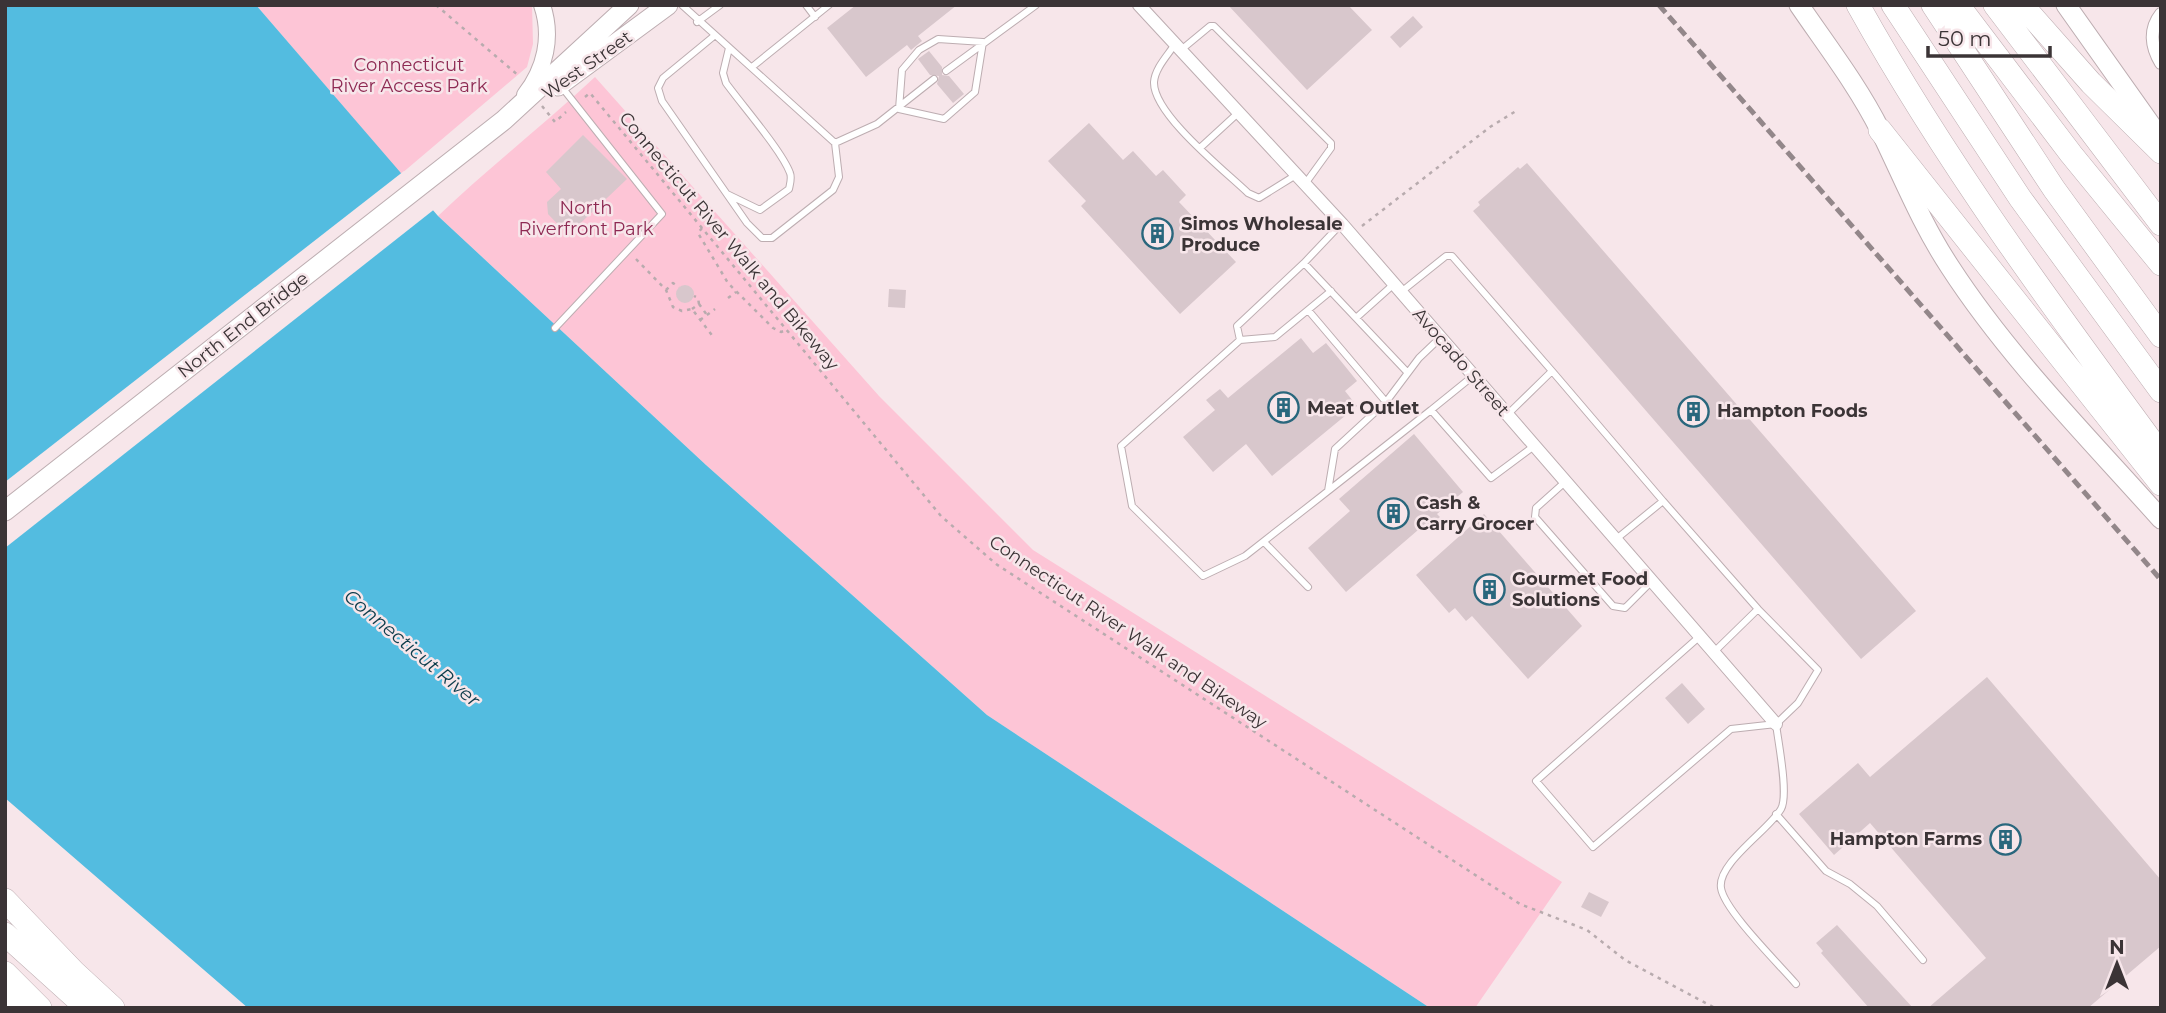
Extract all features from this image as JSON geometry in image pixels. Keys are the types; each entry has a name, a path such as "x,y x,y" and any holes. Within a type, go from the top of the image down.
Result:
{"highway":[{"path":"1858,5 1923,115 2151,452 2161,484"},
{"path":"1893,5 2020,198 2161,391"},
{"path":"1933,5 2031,155 2161,336"},
{"path":"1958,5 2071,154 2161,264"},
{"path":"1995,5 2161,224"},
{"path":"2022,5 2091,83 2161,152"},
{"path":"1880,130 2151,452"},
{"path":"5,900 74,972 113,1008"},
{"path":"5,934 87,1008"},
{"path":"5,973 40,1008"},
{"path":"5,1001 11,1008"}],"main road":[{"name":"West Street","path":"480,139 629,5"},
{"name":"West Street","path":"504,120 560,85 668,5"},
{"path":"1800,5 1843,68 1880,130 1922,221 1968,294 2023,362 2161,519"},
{"path":"1815,5 1843,68"},
{"path":"2066,5 2161,139"},
{"name":"North End Bridge","path":"5,511 480,139"}],"street":[{"path":"504,120 533,84 544,61 548,35 542,5"},
{"name":"Avocado Street","path":"1143,6 1351,234 1776,724"},
{"path":"2161,14 2153,24 2153,50 2161,63"}],"lane":[{"path":"682,5 697,22 715,36 752,67 835,143 839,177 832,190 772,238 762,238 747,223 662,101 658,88 663,78 715,36"},
{"path":"697,22 720,5"},
{"path":"806,5 815,17"},
{"path":"752,67 829,5"},
{"path":"946,71 1036,5"},
{"path":"1214,26 1331,144 1331,148 1301,180 1259,198 1248,193 1173,120 1156,96 1155,74 1178,47 1214,26"},
{"path":"898,109 902,70 919,50 938,38 984,41"},
{"path":"898,109 944,119 975,92 984,41"},
{"path":"727,194 760,210 789,189 791,180 791,173 726,83 723,74 729,48"},
{"path":"835,143 877,124 934,79"},
{"path":"555,328 662,214 639,181 560,85"},
{"path":"1201,147 1239,113"},
{"path":"1240,340 1237,326 1304,263 1341,223"},
{"path":"1356,318 1446,256 1452,256 1662,501 1758,609 1818,670 1798,703 1776,724 1731,729 1593,847 1536,781 1699,637"},
{"path":"1304,263 1408,372"},
{"path":"1331,291 1275,337 1240,340 1121,446 1132,506 1203,576 1245,556 1264,542 1473,376"},
{"path":"1308,310 1386,402"},
{"path":"1328,491 1335,449 1386,402 1408,372 1440,338"},
{"path":"1507,415 1552,371"},
{"path":"1431,410 1491,478 1534,446"},
{"path":"1566,482 1536,509 1535,517 1612,606 1625,608 1651,582"},
{"path":"1615,540 1662,501"},
{"path":"1264,542 1308,587"},
{"path":"1712,653 1758,609"},
{"path":"1776,724 1783,804 1725,870 1720,887 1727,904 1796,984"},
{"path":"1776,814 1826,871 1850,884 1877,906 1923,960"}],"path":[{"path":"436,5 520,78"},
{"name":"Connecticut River Walk and Bikeway","path":"549,114 555,122 590,93 941,516 996,564 1520,904 1587,930 1625,960 1715,1008"},
{"path":"1351,234 1490,127 1516,111"},
{"path":"702,228 698,233 736,292 773,328 781,332 787,330"},
{"path":"645,268 666,290 673,307 682,311 699,304"},
{"path":"666,290 673,283 679,287"},
{"path":"728,298 736,292"},
{"path":"694,296 698,298 707,315"},
{"path":"692,309 714,338"},
{"path":"700,320 715,309"}],"green space":[{"name":"Connecticut River Access Park","path":"256,5 532,5 533,44 527,67 401,174"},
{"name":"North Riverfront Park","path":"595,77 879,396 1033,550 1562,882 1475,1008 1430,1008 987,715 706,465 438,216"}],"water":[{"name":"Connecticut River","path":"5,5 256,5 438,216 706,465 987,715 1430,1008 248,1008 5,798"}],"pier":[{"path":"404,171 436,208 5,548 5,482"}],"building":[{"path":"856,5 957,5 918,36 922,41 911,50 907,45 866,77 827,28"},
{"path":"1228,5 1348,5 1372,30 1307,90"},
{"path":"1413,16 1423,27 1400,48 1390,37"},
{"path":"929,51 942,67 942,75 949,76 964,94 953,103 937,84 939,76 930,75 918,59"},
{"name":"Simos Wholesale Produce","path":"1089,123 1123,160 1133,151 1156,176 1163,170 1186,195 1179,202 1236,262 1180,314 1081,206 1086,201 1048,161"},
{"path":"583,135 627,179 568,235 548,214 547,202 561,189 546,172"},
{"name":"Hampton Foods","path":"1527,163 1916,611 1861,659 1473,211 1480,205 1478,202 1518,167 1520,169"},
{"path":"685,285 691,288 694,294 691,300 685,303 679,300 676,294 679,288"},
{"path":"889,289 906,290 905,308 888,307"},
{"name":"Meat Outlet","path":"1301,338 1313,353 1326,343 1357,381 1345,391 1357,406 1272,476 1246,444 1213,472 1183,437 1215,410 1206,400 1220,389 1228,398"},
{"name":"Cash & Carry Grocer","path":"1414,434 1463,492 1437,514 1440,517 1428,527 1425,524 1346,592 1308,548 1350,511 1339,499"},
{"name":"Gourmet Food Solutions","path":"1484,514 1582,626 1528,679 1472,616 1466,621 1455,608 1449,613 1416,575"},
{"name":"Hampton Farms","path":"1987,677 2161,880 2161,946 2088,1008 1928,1008 1986,958 1870,823 1834,855 1799,814 1858,763 1870,777"},
{"path":"1682,683 1705,709 1688,724 1665,698"},
{"path":"1589,892 1609,902 1601,917 1581,907"},
{"path":"1837,925 1913,1008 1869,1008 1821,953 1823,951 1816,943"}],"railway":[{"path":"1659,5 2161,580"}],"place":[{"name":"Simos Wholesale Produce","path":"1158,234"},
{"name":"Meat Outlet","path":"1284,408"},
{"name":"Hampton Foods","path":"1694,411"},
{"name":"Cash & Carry Grocer","path":"1393,513"},
{"name":"Gourmet Food Solutions","path":"1489,589"},
{"name":"Hampton Farms","path":"2005,839"}]}
